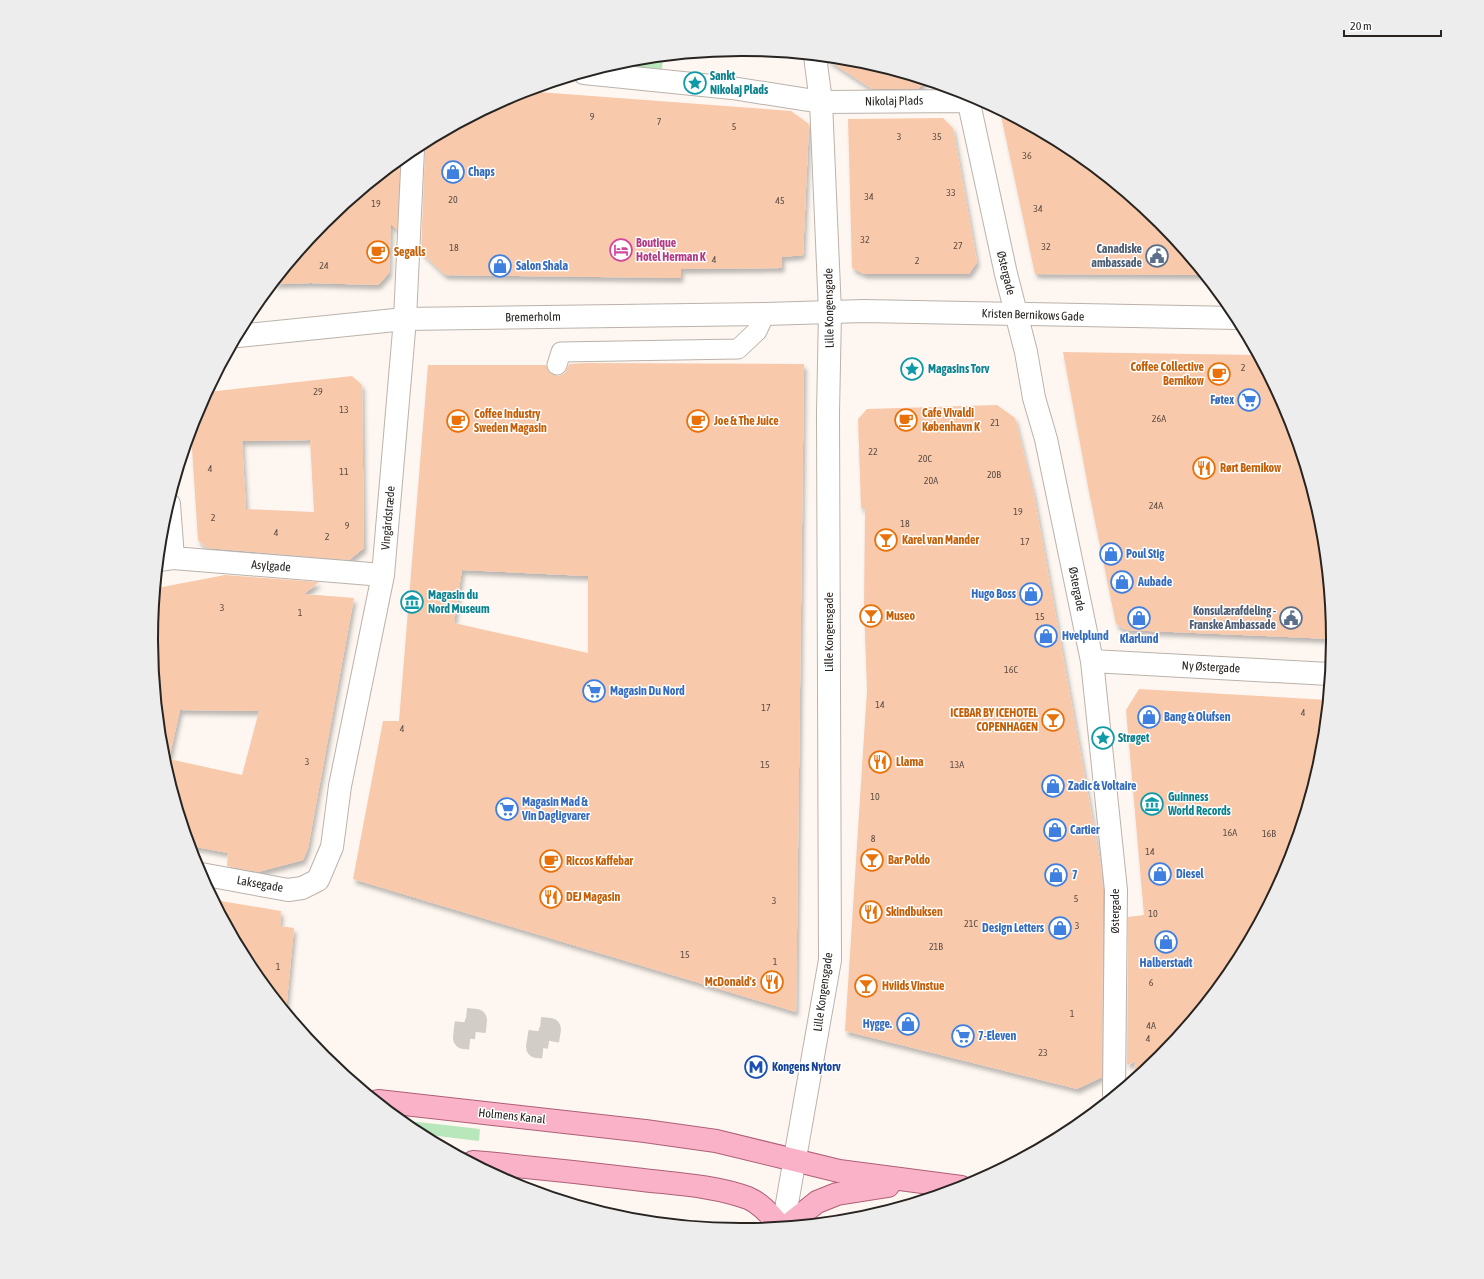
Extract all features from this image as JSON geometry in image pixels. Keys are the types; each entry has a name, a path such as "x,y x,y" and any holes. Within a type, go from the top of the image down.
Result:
{"main road":[{"name":"Holmens Kanal","path":"387,1102 645,1131 716,1141 795,1160"},
{"path":"795,1160 861,1175 947,1186"},
{"path":"484,1163 538,1168 706,1189 749,1199 761,1205 778,1222"},
{"path":"794,1221 817,1202 837,1194 915,1182"}],"street":[{"path":"817,61 821,102"},
{"name":"Nikolaj Plads","path":"598,74 732,88 821,102 958,97"},
{"name":"Østergade","path":"968,101 1006,274 1017,315 1034,398 1046,439 1092,661 1116,890 1114,1088"},
{"name":"Lille Kongensgade","path":"783,1222 830,960 828,413 830,312 821,102"},
{"name":"Vingårdstræde","path":"318,880 332,847 340,786 383,574 404,319 413,158"},
{"name":"Kristen Bernikows Gade","path":"830,312 872,311 1017,315 1229,318"},
{"name":"Bremerholm","path":"245,335 404,319 830,312"},
{"path":"166,559 167,542"},
{"name":"Asylgade","path":"166,559 383,574"},
{"name":"Ny Østergade","path":"1092,661 1324,674"},
{"name":"Laksegade","path":"209,875 288,890 302,888 318,880"}],"lane":[{"path":"557,365 561,352 738,349 757,331 765,314"}],"green space":[{"path":"663,62 662,69 631,67"},
{"path":"413,1121 480,1129 479,1141 435,1136"}],"building":[{"path":"833,63 856,67 922,85 918,89 872,89"},
{"path":"540,92 791,111 809,124 803,255 782,257 782,268 681,269 681,278 445,275 421,252 425,150 450,134 484,116"},
{"path":"1001,117 1034,134 1066,154 1127,201 1155,227 1198,275 1035,274"},
{"path":"943,118 953,128 977,262 969,274 864,274 852,268 848,119"},
{"path":"400,168 397,230 391,224 389,273 378,285 311,283 279,284 329,227 357,201"},
{"path":"1063,352 1251,355 1281,416 1295,452 1306,488 1321,563 1326,639 1126,630 1116,624 1089,492"},
{"name":"Magasin Du Nord","path":"569,364 804,364 796,1012 353,879 383,721 399,721 428,365 546,365 549,373 559,376 565,373","holes":["462,570 588,576 588,653 454,623"]},
{"path":"352,376 362,385 364,548 349,560 207,548 198,540 192,445 214,391","holes":["310,440 314,512 246,509 242,441"]},
{"path":"997,405 1015,418 1034,495 1101,867 1103,891 1102,1077 1077,1089 845,1031 867,690 864,606 865,508 861,508 858,419 867,409"},
{"path":"225,575 319,582 304,594 354,598 308,848 303,860 258,872 227,866 228,853 197,847 178,791 171,760 242,775 259,711 180,710 170,754 163,716 160,678 158,640 161,587"},
{"path":"1139,689 1322,700 1321,716 1306,791 1295,827 1265,898 1227,964 1205,995 1181,1024 1134,1071 1135,1062 1127,1065 1128,917 1144,915 1126,710"},
{"path":"221,901 281,911 280,926 294,928 287,1004 257,964"}],"tunnel":[{"path":"466,1019 476,1020 474,1039 464,1038 466,1019"},
{"path":"540,1028 550,1029 547,1048 537,1047 540,1028"}],"place":[{"name":"Sankt Nikolaj Plads","path":"695,83"},
{"name":"Chaps","path":"453,172"},
{"name":"Boutique Hotel Herman K","path":"621,250"},
{"name":"Segalls","path":"378,252"},
{"name":"Canadiske ambassade","path":"1157,256"},
{"name":"Salon Shala","path":"500,266"},
{"name":"Magasins Torv","path":"912,369"},
{"name":"Coffee Collective Bernikow","path":"1219,374"},
{"name":"Føtex","path":"1249,400"},
{"name":"Cafe Vivaldi København K","path":"906,420"},
{"name":"Coffee Industry Sweden Magasin","path":"458,421"},
{"name":"Joe & The Juice","path":"698,421"},
{"name":"Rørt Bernikow","path":"1204,468"},
{"name":"Karel van Mander","path":"886,540"},
{"name":"Poul Stig","path":"1111,554"},
{"name":"Aubade","path":"1122,582"},
{"name":"Hugo Boss","path":"1031,594"},
{"name":"Magasin du Nord Museum","path":"412,602"},
{"name":"Museo","path":"871,616"},
{"name":"Klarlund","path":"1139,618"},
{"name":"Konsulærafdeling - Franske Ambassade","path":"1291,618"},
{"name":"Hvelplund","path":"1046,636"},
{"name":"Magasin Du Nord","path":"594,691"},
{"name":"Bang & Olufsen","path":"1149,717"},
{"name":"ICEBAR BY ICEHOTEL COPENHAGEN","path":"1053,720"},
{"name":"Strøget","path":"1103,738"},
{"name":"Llama","path":"880,762"},
{"name":"Zadic & Voltaire","path":"1053,786"},
{"name":"Guinness World Records","path":"1152,804"},
{"name":"Magasin Mad & Vin Dagligvarer","path":"507,809"},
{"name":"Cartier","path":"1055,830"},
{"name":"Bar Poldo","path":"872,860"},
{"name":"Riccos Kaffebar","path":"551,861"},
{"name":"Diesel","path":"1160,874"},
{"name":"7","path":"1056,875"},
{"name":"DEJ Magasin","path":"551,897"},
{"name":"Skindbuksen","path":"871,912"},
{"name":"Design Letters","path":"1060,928"},
{"name":"Halberstadt","path":"1166,942"},
{"name":"McDonald's","path":"772,982"},
{"name":"Hviids Vinstue","path":"866,986"},
{"name":"Hygge.","path":"908,1024"},
{"name":"7-Eleven","path":"963,1036"},
{"name":"Kongens Nytorv","path":"756,1067"}]}
